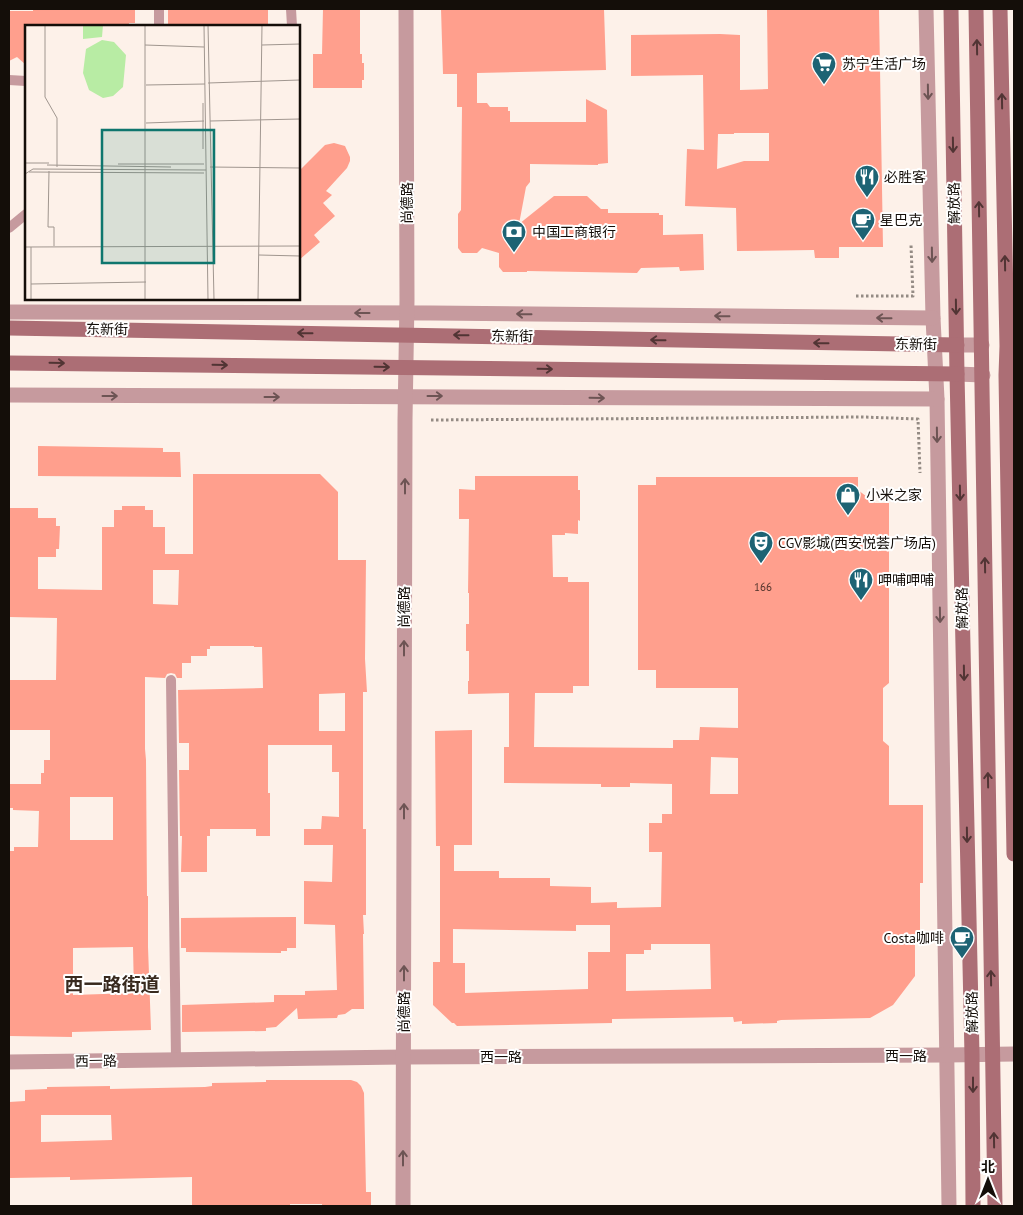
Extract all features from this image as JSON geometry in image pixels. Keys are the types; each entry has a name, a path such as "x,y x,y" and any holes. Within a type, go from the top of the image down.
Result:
{"main road":[{"name":"解放路","path":"951,9 972,1055 973,1206"},
{"name":"解放路","path":"976,9 995,1206"},
{"path":"1000,9 1010,346 1014,854"},
{"name":"东新街","path":"9,328 957,345"},
{"name":"东新街","path":"982,345 1010,346"},
{"path":"9,363 957,374"},
{"path":"983,375 1010,375"}],"street":[{"name":"尚德路","path":"403,1206 406,9"},
{"path":"926,9 933,318 937,399 949,1206"},
{"path":"9,312 933,318"},
{"name":"东新街","path":"957,345 982,345"},
{"path":"957,374 983,375"},
{"path":"9,395 937,399"},
{"name":"西一路","path":"9,1062 404,1057 1014,1054"}],"lane":[{"path":"159,9 159,25"},
{"path":"292,9 292,25"},
{"path":"9,80 25,81"},
{"path":"9,228 25,215"},
{"path":"171,680 176,1060"}],"path":[{"path":"856,296 913,296 911,246"},
{"path":"430,420 918,418 920,473"}],"building":[{"path":"33,9 135,9 135,23 129,23 129,25 25,25 25,64 17,57 9,61 9,11 33,11"},
{"path":"168,9 268,9 268,25 168,25"},
{"path":"323,9 360,9 360,54 362,54 362,63 364,63 362,88 313,88 313,54 322,54"},
{"path":"441,9 604,9 606,70 477,73 477,103 487,103 490,107 508,107 510,122 586,122 586,99 607,110 608,163 598,165 530,164 530,182 526,187 519,224 554,196 587,196 601,209 608,209 608,213 659,213 659,215 663,215 663,235 703,234 704,270 680,271 679,267 641,268 637,273 503,272 499,267 499,253 482,248 477,253 462,253 458,248 458,214 461,210 462,107 457,107 457,74 443,74"},
{"name":"苏宁生活广场","path":"767,9 879,9 883,247 839,247 839,258 815,258 814,250 737,251 736,208 685,206 687,149 704,150 703,75 631,76 631,35 740,35 740,90 768,89","holes":["769,133 769,161 744,161 717,169 718,134"]},
{"path":"334,143 345,146 350,161 347,168 326,191 332,195 323,203 335,216 314,235 320,242 300,259 300,170 325,145"},
{"path":"38,446 163,448 163,452 180,452 181,477 38,476"},
{"path":"193,474 320,474 338,492 338,560 366,560 365,659 367,692 363,692 363,829 366,829 366,915 363,915 364,1009 352,1009 345,1014 338,1015 337,1018 298,1019 297,1008 276,1027 266,1028 266,1031 182,1032 182,1005 274,1002 274,995 305,995 305,991 337,990 335,925 304,924 304,881 332,882 333,845 304,845 304,829 321,829 322,816 339,817 339,772 332,772 332,745 268,745 270,836 256,836 256,829 210,829 210,836 207,836 207,872 181,872 182,836 180,836 179,770 189,770 189,743 179,743 178,690 263,688 262,647 210,646 210,649 207,649 207,656 191,656 191,663 182,663 182,678 177,678 175,674 171,673 167,674 165,678 145,677 147,896 151,1030 72,1032 72,1037 9,1036 9,851 14,851 14,847 38,847 39,811 13,810 13,808 9,808 9,784 41,784 41,773 44,773 44,760 50,760 50,730 9,730 9,680 56,680 57,618 9,617 9,508 38,508 38,518 56,518 56,526 60,526 59,549 56,549 56,557 38,557 38,589 102,590 102,527 114,527 114,510 122,510 122,506 145,506 145,510 153,510 153,527 165,527 165,554 193,554","holes":["153,570 179,570 178,605 153,604","345,693 345,731 319,731 319,694","70,797 113,797 113,840 70,840","133,947 134,993 73,995 73,948"]},
{"path":"475,476 578,476 580,521 578,520 578,534 552,535 553,577 568,577 568,582 589,582 589,686 573,686 573,693 535,693 534,747 673,748 673,740 699,740 700,727 738,728 738,688 656,688 656,670 638,670 638,485 656,485 656,477 858,477 858,490 875,503 889,503 889,683 883,688 883,741 889,746 889,805 923,805 923,883 920,883 920,938 915,938 915,976 893,1005 870,1018 781,1020 777,1021 777,1023 742,1024 742,1021 734,1022 733,1017 612,1019 612,1023 457,1026 433,1005 433,962 440,962 440,846 436,846 435,731 472,730 472,845 454,845 454,871 499,871 499,878 550,878 550,886 591,887 591,903 617,902 617,908 661,907 662,852 649,852 649,823 662,823 662,814 672,814 672,784 630,783 630,787 601,787 601,784 504,783 504,747 509,747 509,693 468,694 469,651 466,651 466,624 469,624 469,519 459,519 459,489 475,490","holes":["711,757 738,758 738,794 710,794","576,925 610,925 610,952 588,952 588,989 465,993 465,963 453,963 453,929 576,931","651,944 710,944 711,989 626,991 626,954 644,954 644,950 651,950"]},
{"path":"296,917 296,948 287,948 287,951 281,951 281,953 186,952 186,948 181,948 181,918"},
{"path":"266,1080 351,1080 361,1086 364,1093 366,1192 371,1192 371,1206 290,1204 290,1206 192,1206 192,1177 70,1180 70,1177 9,1178 9,1102 25,1101 25,1090 47,1089 47,1087 110,1086 110,1089 205,1087 212,1086 212,1083 266,1082","holes":["41,1115 111,1115 112,1140 41,1142"]}],"place":[{"name":"苏宁生活广场","path":"824,85"},
{"name":"必胜客","path":"867,198"},
{"name":"星巴克","path":"863,241"},
{"name":"中国工商银行","path":"514,253"},
{"name":"小米之家","path":"848,516"},
{"name":"CGV影城(西安悦荟广场店)","path":"761,564"},
{"name":"呷哺呷哺","path":"861,601"},
{"name":"Costa咖啡","path":"962,959"}],"district":[{"name":"西一路街道","path":"112,984"}]}
